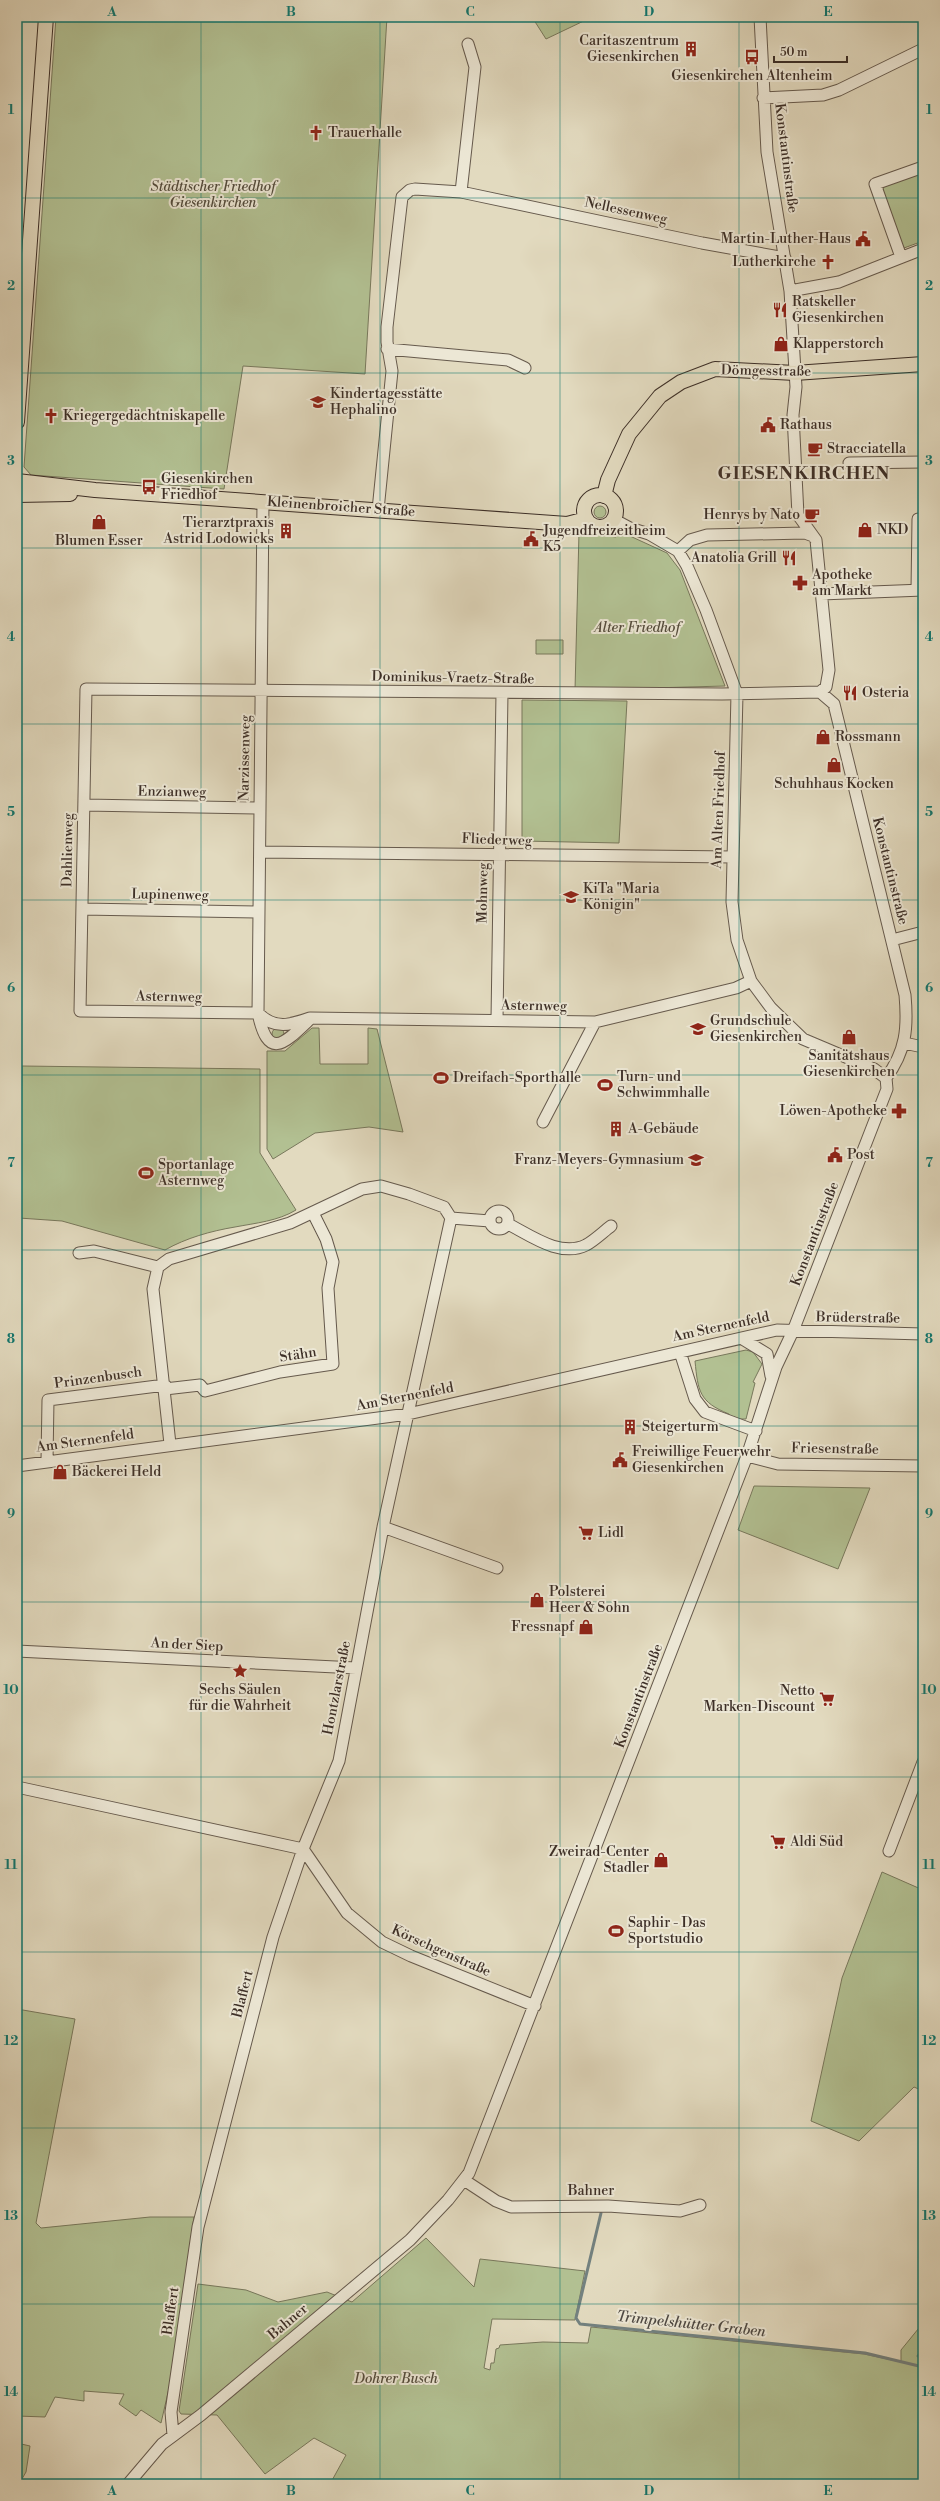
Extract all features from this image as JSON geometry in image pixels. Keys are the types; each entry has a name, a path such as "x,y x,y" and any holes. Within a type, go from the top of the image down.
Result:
{"main road":[{"path":"17,422 46,17"},
{"name":"Dömgesstraße","path":"604,496 611,472 629,434 660,396 681,382 715,369 795,380 923,364"},
{"name":"Kleinenbroicher Straße","path":"17,481 95,490 567,524 586,519"},
{"name":"Kleinenbroicher Straße","path":"17,495 65,494 95,490"},
{"path":"595,496 604,496 613,503 616,512 613,520 601,527 593,525 586,519 584,510 587,502 595,496"}],"street":[{"name":"Konstantinstraße","path":"760,17 767,152 790,291 795,380 793,415 798,515 813,536"},
{"path":"461,192 475,67 468,44"},
{"path":"763,98 823,96 839,90 923,48"},
{"path":"901,257 875,184 923,167"},
{"name":"Nellessenweg","path":"378,510 392,371 387,349 387,327 402,197 410,190 461,192 702,243 785,258"},
{"path":"790,291 839,282 923,249"},
{"path":"387,349 508,360 526,368"},
{"path":"849,463 923,462"},
{"name":"Narzissenweg","path":"258,1014 263,502"},
{"path":"821,594 920,590 918,519 923,519"},
{"name":"Am Alten Friedhof","path":"613,520 630,528 649,534 678,551 687,566 706,610 737,694 733,857 734,924 737,940 751,981 771,1008 804,1039 874,1069 886,1078"},
{"path":"678,551 696,538 707,535 805,533 813,536 816,540 829,676 826,687 820,692"},
{"name":"Dominikus-Vraetz-Straße","path":"86,689 737,694 820,692"},
{"name":"Dahlienweg","path":"80,1011 86,689"},
{"name":"Konstantinstraße","path":"529,2020 747,1456 772,1381 887,1089 886,1078 897,1063 904,1043 905,995 892,940 834,704 820,692"},
{"name":"Mohnweg","path":"497,1020 502,693"},
{"name":"Enzianweg","path":"84,805 259,808"},
{"name":"Fliederweg","path":"260,852 499,854 506,856 733,857"},
{"name":"Lupinenweg","path":"82,908 259,912"},
{"path":"892,940 923,932"},
{"name":"Asternweg","path":"80,1011 258,1014 275,1025 288,1025 310,1018 595,1022 736,988 751,981"},
{"path":"258,1014 267,1040 279,1044 291,1037 310,1018"},
{"path":"543,1122 595,1022"},
{"path":"904,1043 923,1047"},
{"path":"170,1444 165,1387 153,1289 158,1267 169,1259 265,1231 313,1213 362,1189 382,1186 444,1207 451,1218 408,1414"},
{"path":"500,1210 506,1213 508,1224 498,1229 492,1226 490,1221 491,1216 495,1211 500,1210"},
{"name":"Stähn","path":"165,1387 200,1385 205,1391 280,1372 333,1364 328,1288 332,1262 326,1239 313,1213"},
{"path":"451,1218 490,1221"},
{"path":"508,1224 550,1245 568,1249 586,1245 611,1226"},
{"path":"79,1253 94,1251 158,1267"},
{"name":"Am Sternenfeld","path":"17,1466 170,1444 408,1414 777,1330 793,1330"},
{"name":"Brüderstraße","path":"793,1330 923,1334"},
{"name":"Konstantinstraße","path":"741,1338 766,1354 770,1363 772,1381"},
{"path":"680,1352 695,1399 705,1412 756,1431"},
{"name":"Prinzenbusch","path":"47,1461 48,1400 165,1387"},
{"name":"Hontzlarstraße","path":"303,1849 339,1761 383,1527 408,1414"},
{"name":"Friesenstraße","path":"747,1456 778,1464 923,1466"},
{"path":"383,1527 497,1568"},
{"name":"An der Siep","path":"17,1651 356,1668"},
{"path":"889,1850 923,1762"},
{"path":"17,1787 303,1849"},
{"name":"Körschgenstraße","path":"303,1849 347,1912 382,1942 411,1956 535,2006"},
{"name":"Blaffert","path":"173,2435 171,2412 198,2227 273,1937 303,1849"},
{"name":"Bahner","path":"128,2484 154,2451 201,2415 426,2225 464,2180 491,2120 529,2020"},
{"name":"Bahner","path":"464,2180 496,2201 511,2207 608,2206 680,2211 700,2205"}],"green space":[{"name":"Städtischer Friedhof Giesenkirchen","path":"56,17 387,17 365,374 243,366 224,489 31,475 24,467"},
{"path":"532,17 592,17 546,39"},
{"path":"923,172 923,241 904,248 900,246 882,194 884,186"},
{"path":"602,506 605,507 605,517 598,518 595,517 594,510 595,507"},
{"name":"Alter Friedhof","path":"619,531 667,553 680,570 725,686 575,690 579,532 616,537"},
{"path":"536,640 563,640 563,654 536,654"},
{"path":"522,700 627,701 619,843 522,841"},
{"path":"276,1028 280,1028 284,1034 280,1040 276,1040 272,1036 272,1032"},
{"path":"312,1028 319,1028 320,1064 368,1064 368,1028 377,1029 403,1132 369,1127 315,1133 273,1159 267,1149 267,1051 285,1051"},
{"name":"Sportanlage Asternweg","path":"22,1066 260,1069 260,1153 296,1210 282,1217 199,1236 181,1242 165,1250 62,1221 19,1218"},
{"path":"746,1350 753,1352 762,1364 753,1382 755,1383 746,1419 729,1419 729,1414 711,1405 702,1394 697,1380 695,1361"},
{"path":"754,1486 870,1488 838,1569 738,1530"},
{"path":"882,1872 923,1890 923,2091 914,2087 859,2141 811,2121 842,1978"},
{"path":"17,2009 75,2019 36,2223 41,2228 150,2217 194,2217 170,2384 161,2423 141,2410 136,2416 119,2404 124,2394 84,2391 84,2401 55,2397 45,2417 17,2416"},
{"name":"Dohrer Busch","path":"426,2238 474,2287 480,2259 585,2271 575,2320 492,2319 484,2368 490,2370 491,2363 494,2363 496,2349 499,2348 500,2345 543,2342 588,2343 591,2327 864,2354 901,2362 901,2350 923,2323 923,2484 330,2484 346,2455 314,2438 265,2474 217,2415 181,2414 179,2411 198,2284 246,2290 278,2302 327,2292 352,2302"},
{"path":"17,2443 30,2446 26,2472 19,2484"}],"waterway":[{"name":"Trimpelshütter Graben","path":"601,2213 576,2318 580,2324 865,2353 923,2367"},
{"name":"Trimpelshütter Graben","path":"918,2356 923,2349"}],"place":[{"name":"Caritaszentrum Giesenkirchen","path":"691,49"},
{"name":"Giesenkirchen Altenheim","path":"752,57"},
{"name":"Trauerhalle","path":"316,133"},
{"name":"Martin-Luther-Haus","path":"863,239"},
{"name":"Lutherkirche","path":"828,262"},
{"name":"Ratskeller Giesenkirchen","path":"780,310"},
{"name":"Klapperstorch","path":"781,344"},
{"name":"Kindertagesstätte Hephalino","path":"318,402"},
{"name":"Kriegergedächtniskapelle","path":"51,416"},
{"name":"Rathaus","path":"768,425"},
{"name":"Stracciatella","path":"815,449"},
{"name":"Giesenkirchen Friedhof","path":"149,487"},
{"name":"Henrys by Nato","path":"812,515"},
{"name":"Blumen Esser","path":"99,522"},
{"name":"NKD","path":"865,530"},
{"name":"Tierarztpraxis Astrid Lodowicks","path":"286,531"},
{"name":"Jugendfreizeitheim K5","path":"531,539"},
{"name":"Anatolia Grill","path":"789,558"},
{"name":"Apotheke am Markt","path":"800,583"},
{"name":"Osteria","path":"850,693"},
{"name":"Rossmann","path":"823,737"},
{"name":"Schuhhaus Kocken","path":"834,765"},
{"name":"KiTa \"Maria Königin\"","path":"571,897"},
{"name":"Grundschule Giesenkirchen","path":"698,1029"},
{"name":"Sanitätshaus Giesenkirchen","path":"849,1037"},
{"name":"Dreifach-Sporthalle","path":"441,1078"},
{"name":"Turn- und Schwimmhalle","path":"605,1085"},
{"name":"Löwen-Apotheke","path":"899,1111"},
{"name":"A-Gebäude","path":"616,1129"},
{"name":"Post","path":"835,1155"},
{"name":"Franz-Meyers-Gymnasium","path":"696,1160"},
{"name":"Sportanlage Asternweg","path":"146,1173"},
{"name":"Steigerturm","path":"630,1427"},
{"name":"Freiwillige Feuerwehr Giesenkirchen","path":"620,1460"},
{"name":"Bäckerei Held","path":"60,1472"},
{"name":"Lidl","path":"586,1533"},
{"name":"Polsterei Heer & Sohn","path":"537,1600"},
{"name":"Fressnapf","path":"586,1627"},
{"name":"Sechs Säulen für die Wahrheit","path":"240,1671"},
{"name":"Netto Marken-Discount","path":"827,1699"},
{"name":"Aldi Süd","path":"778,1842"},
{"name":"Zweirad-Center Stadler","path":"661,1860"},
{"name":"Saphir - Das Sportstudio","path":"616,1931"}],"district":[{"name":"GIESENKIRCHEN","path":"804,473"}]}
